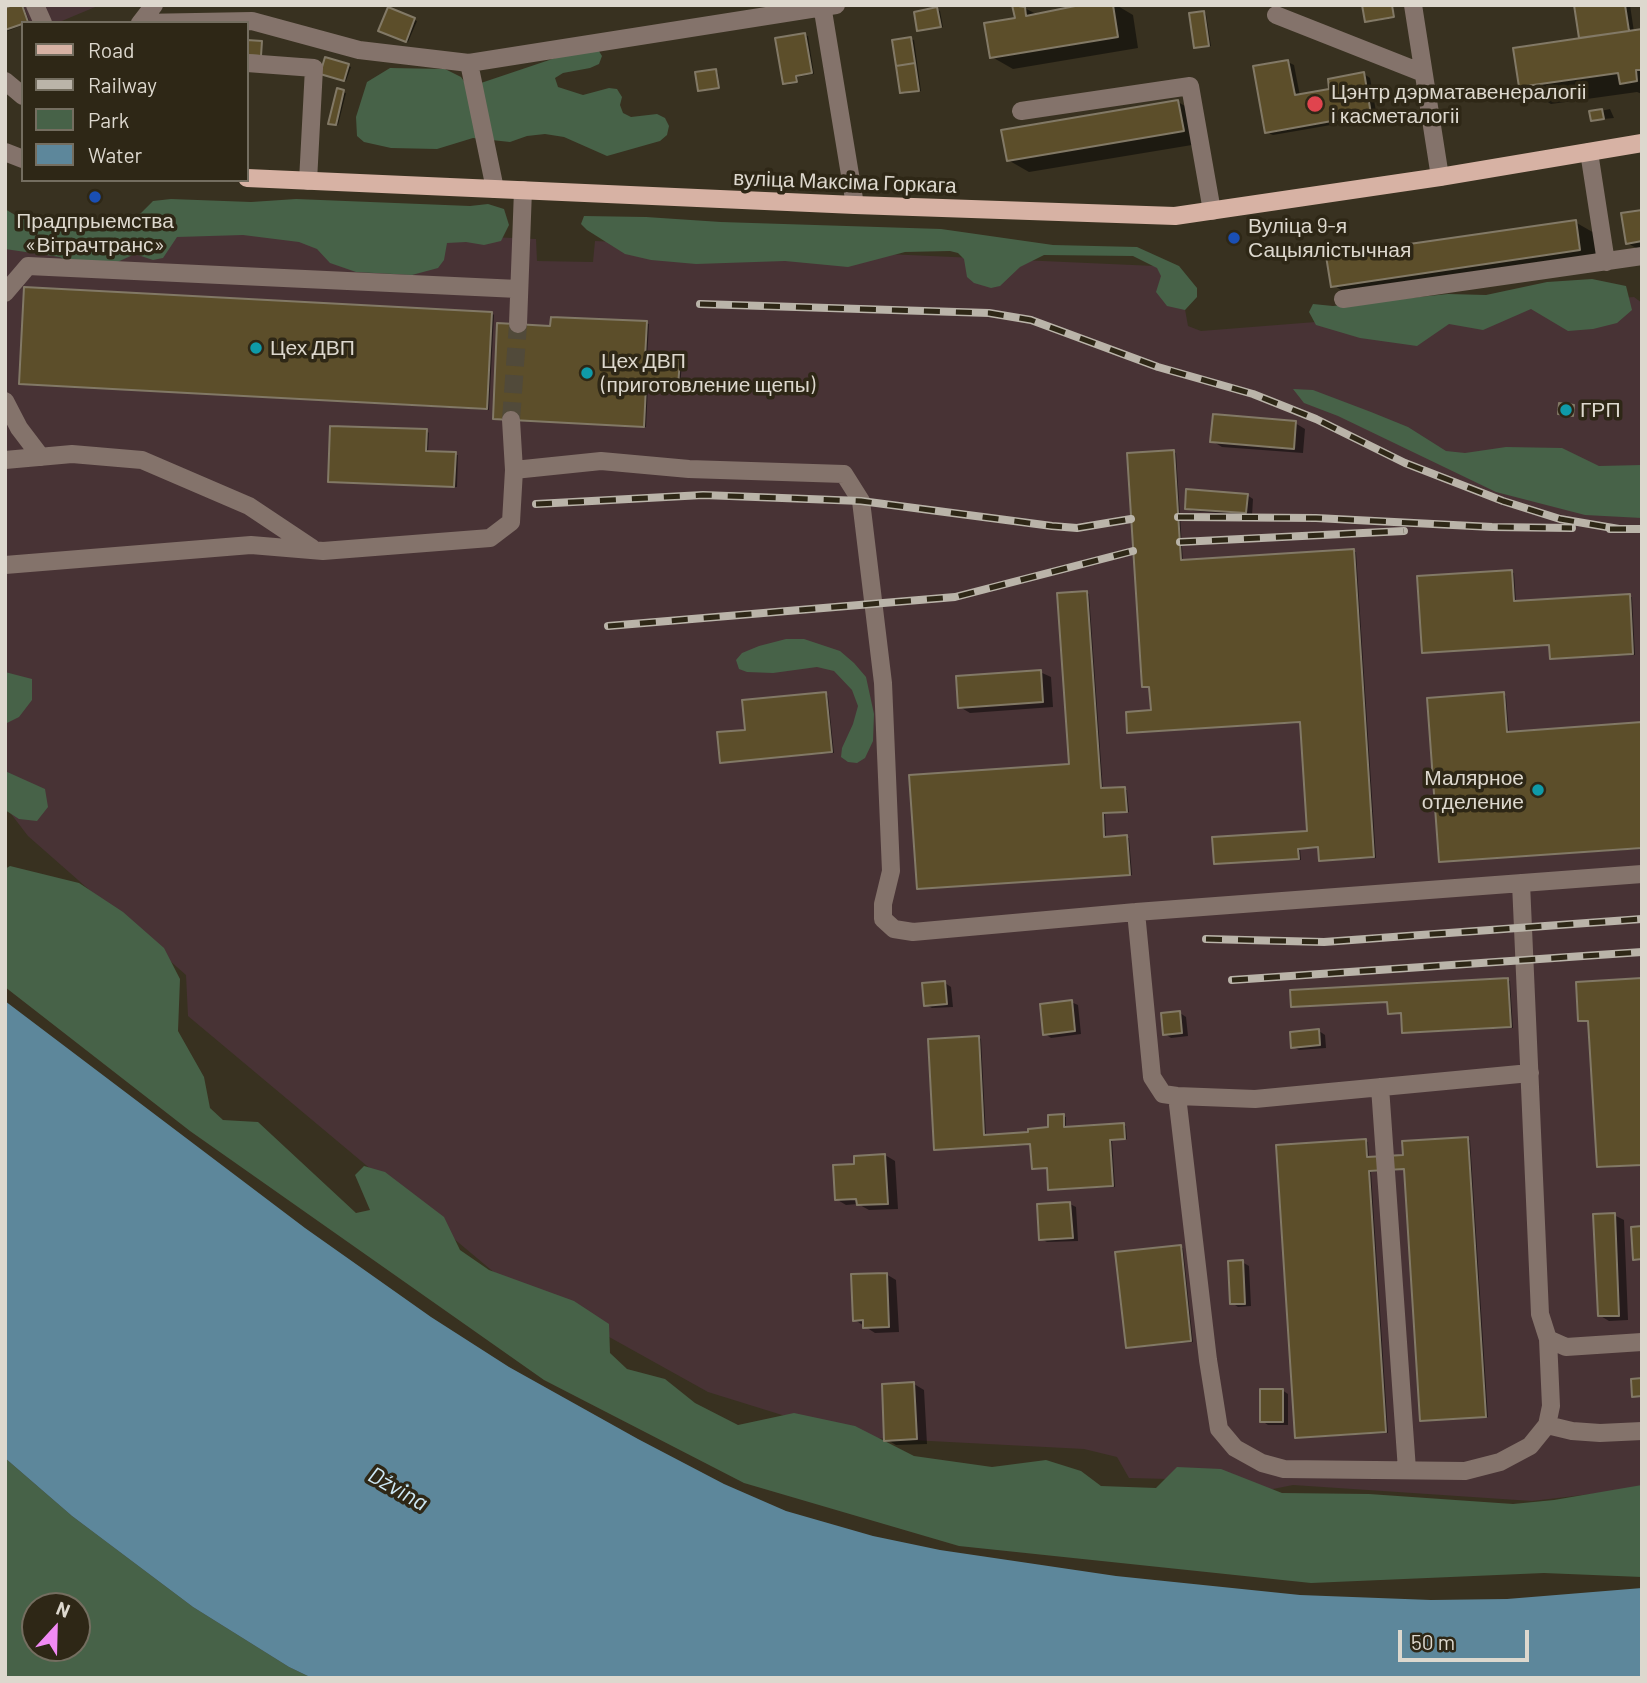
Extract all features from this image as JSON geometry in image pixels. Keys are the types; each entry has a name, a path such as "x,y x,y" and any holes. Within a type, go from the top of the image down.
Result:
{"main road":[{"name":"вуліца Максіма Горкага","path":"1590,157 1642,143"},
{"name":"вуліца Максіма Горкага","path":"248,178 1175,216 1440,177 1590,157 1642,153"}],"street":[{"path":"35,5 42,21"},
{"path":"141,21 154,5"},
{"path":"1413,5 1440,177"},
{"path":"248,21 359,50 469,63 827,6 855,205"},
{"path":"1276,15 1423,73"},
{"path":"248,63 314,68 308,181"},
{"path":"469,63 495,189"},
{"path":"5,81 21,94"},
{"path":"1020,111 1190,86 1212,211"},
{"path":"1590,157 1606,262"},
{"path":"518,324 523,190"},
{"path":"1343,299 1642,256"},
{"path":"5,293 28,266 518,289"},
{"path":"5,401 19,428 41,457"},
{"path":"5,565 251,545 315,550 490,538 510,522 514,470 511,421"},
{"path":"5,460 72,454 142,460 249,506 315,550"},
{"path":"514,470 601,461 689,469 844,474 861,501 883,683 891,872 883,904 883,919 894,929 913,932 1136,912 1642,874"},
{"path":"1177,1096 1208,1360 1219,1429 1235,1448 1262,1463 1284,1469 1465,1471 1500,1462 1530,1446 1548,1425 1551,1406 1548,1339 1540,1314 1521,883"},
{"path":"1136,912 1152,1077 1163,1094 1255,1099 1530,1073"},
{"path":"1380,1087 1407,1470"},
{"path":"1548,1339 1566,1347 1642,1342"},
{"path":"1548,1425 1572,1431 1600,1433 1642,1430"}],"shaded area":[{"path":"5,5 100,5 62,21 21,21 21,24 5,30"},
{"path":"5,216 536,239 537,261 593,262 595,241 1155,266 1179,276 1188,326 1201,331 1634,297 1642,303 1642,1488 1532,1501 1293,1485 1263,1491 1208,1480 1129,1478 1117,1457 1084,1449 853,1437 708,1392 496,1274 188,1016 186,975 28,836 5,806"}],"green space":[{"path":"597,48 602,56 599,64 563,73 555,78 558,87 583,95 609,88 617,89 622,97 620,105 623,113 631,117 657,114 665,118 669,126 667,135 660,141 607,156 564,137 545,134 510,142 473,138 437,149 391,148 364,142 357,136 356,117 367,82 390,68 445,69 461,77 466,84 475,85 579,50"},
{"path":"171,199 251,202 296,199 470,206 488,204 504,209 509,225 501,241 484,245 447,243 444,260 438,268 412,275 356,272 330,263 317,249 299,242 243,235 177,237 163,258 153,260 135,254 102,269 84,272 60,257 5,249 5,209 20,218 46,226 71,217 123,222 140,214 153,201"},
{"path":"584,216 941,229 1053,245 1137,247 1179,266 1197,288 1197,297 1185,310 1167,306 1156,292 1161,276 1157,268 1133,256 1044,255 1020,267 1000,286 991,288 974,283 967,277 964,259 958,253 950,251 905,252 848,267 785,261 696,264 651,260 625,254 587,230 581,224"},
{"path":"1592,279 1626,286 1632,310 1617,323 1568,331 1531,309 1483,330 1449,324 1417,346 1360,338 1316,325 1309,312 1313,304 1333,306 1448,294 1486,295 1547,282"},
{"path":"1293,389 1313,390 1371,412 1408,427 1446,451 1465,453 1506,447 1562,448 1599,466 1642,465 1642,518 1585,515 1496,492 1338,416 1304,403"},
{"path":"786,639 804,639 840,651 866,677 874,714 873,741 865,758 857,763 848,762 841,757 858,706 852,690 834,671 817,667 773,673 739,669 736,660 742,653"},
{"path":"5,672 32,679 32,700 19,717 5,724"},
{"path":"5,771 45,789 48,807 37,821 19,819 5,810"},
{"path":"10,866 79,883 123,912 164,948 180,979 178,1031 204,1077 210,1108 223,1120 258,1122 356,1213 370,1210 355,1175 364,1166 385,1172 444,1217 460,1250 489,1270 574,1301 609,1324 610,1353 627,1369 665,1379 695,1403 738,1425 794,1413 855,1426 914,1456 992,1467 1046,1460 1081,1471 1101,1486 1156,1488 1177,1467 1221,1469 1282,1493 1369,1494 1513,1504 1642,1485 1642,1577 1544,1573 1311,1583 959,1546 744,1483 544,1380 190,1131 5,987 5,869"},
{"path":"5,1458 72,1516 193,1607 289,1667 312,1678 5,1678"}],"water":[{"name":"Dźvina","path":"5,1001 305,1228 431,1317 509,1367 638,1439 724,1484 786,1511 873,1536 940,1550 1116,1576 1300,1595 1431,1600 1507,1599 1642,1588 1642,1678 312,1678 289,1667 193,1607 72,1516 5,1458"}],"building":[{"path":"22,5 28,21 21,21 21,24 5,30 5,8"},
{"path":"1012,5 1025,7 1026,16 1080,5 1113,5 1118,37 990,58 984,23 1015,18"},
{"path":"1362,5 1392,5 1394,17 1365,22"},
{"path":"1574,5 1625,5 1629,31 1579,38"},
{"path":"388,7 415,18 406,42 378,31"},
{"path":"937,7 941,27 917,31 914,12"},
{"path":"1204,11 1209,46 1194,48 1189,13"},
{"path":"1642,29 1642,70 1636,70 1637,81 1620,84 1618,73 1519,87 1513,48"},
{"path":"805,33 812,73 796,76 797,82 783,84 775,38"},
{"path":"911,37 915,63 896,66 892,40"},
{"path":"248,40 262,41 261,56 248,55"},
{"path":"325,57 349,64 344,81 320,74"},
{"name":"Цэнтр дэрматавенералогіі і касметалогіі","path":"1288,60 1295,95 1329,89 1328,79 1364,72 1371,114 1265,133 1253,66"},
{"path":"915,63 919,91 900,93 896,66"},
{"path":"716,69 719,88 698,91 695,72"},
{"path":"337,88 344,90 336,125 328,124"},
{"path":"1178,100 1184,131 1007,161 1001,130"},
{"path":"1602,109 1604,119 1591,121 1589,111"},
{"path":"1642,210 1642,241 1626,244 1621,213"},
{"path":"1576,220 1580,250 1331,287 1326,256"},
{"name":"Цех ДВП","path":"24,287 492,312 487,409 19,384"},
{"name":"Цех ДВП (приготовление щепы)","path":"551,317 647,321 645,358 680,359 678,387 646,386 644,427 493,419 497,323 550,326"},
{"name":"ГРП","path":"1559,403 1574,405 1573,416 1558,414"},
{"path":"1213,414 1296,421 1294,449 1210,442"},
{"path":"330,426 427,429 426,451 456,452 454,487 328,482"},
{"path":"1174,450 1181,560 1354,549 1374,857 1319,861 1318,847 1298,849 1299,859 1214,864 1212,837 1307,831 1300,722 1127,733 1126,712 1151,710 1149,687 1142,687 1127,453"},
{"path":"1186,489 1248,494 1246,513 1185,509"},
{"path":"1512,570 1514,601 1630,594 1633,654 1550,659 1549,645 1422,653 1417,576"},
{"path":"1087,591 1101,788 1125,787 1127,812 1103,813 1104,837 1127,835 1130,875 917,889 909,775 1069,764 1057,593"},
{"path":"1041,670 1043,702 958,708 956,676"},
{"path":"826,692 832,752 720,763 717,732 745,730 742,700"},
{"name":"Малярное отделение","path":"1504,692 1507,732 1642,722 1642,848 1439,862 1427,698"},
{"path":"1508,978 1511,1027 1402,1033 1401,1013 1388,1014 1387,1002 1291,1007 1290,990"},
{"path":"1642,978 1642,1165 1597,1167 1588,1021 1578,1021 1576,982"},
{"path":"945,981 947,1004 924,1006 922,983"},
{"path":"1072,1000 1075,1031 1043,1035 1040,1004"},
{"path":"1180,1011 1182,1033 1163,1035 1161,1013"},
{"path":"1319,1029 1320,1045 1291,1048 1290,1032"},
{"path":"979,1036 984,1135 1028,1132 1028,1129 1048,1127 1048,1115 1064,1114 1064,1127 1124,1123 1125,1139 1110,1140 1113,1186 1048,1190 1047,1168 1032,1169 1030,1144 934,1150 928,1039"},
{"path":"1468,1137 1486,1417 1420,1421 1404,1169 1369,1171 1386,1432 1295,1438 1276,1145 1366,1139 1367,1157 1403,1155 1402,1141"},
{"path":"885,1154 888,1204 857,1205 856,1199 835,1200 833,1165 854,1164 854,1156"},
{"path":"1070,1202 1073,1238 1039,1240 1037,1204"},
{"path":"1615,1213 1619,1316 1598,1316 1593,1214"},
{"path":"1642,1226 1642,1259 1633,1260 1631,1227"},
{"path":"1181,1245 1191,1341 1126,1348 1115,1252"},
{"path":"1243,1260 1245,1304 1230,1304 1228,1261"},
{"path":"887,1273 889,1327 863,1328 863,1320 853,1321 851,1274"},
{"path":"1642,1378 1642,1396 1632,1397 1631,1379"},
{"path":"914,1382 917,1439 884,1441 882,1384"},
{"path":"1260,1389 1283,1389 1283,1422 1260,1422"}],"tunnel":[{"path":"511,420 518,324"}],"railway":[{"path":"700,304 989,313 1031,320 1158,367 1253,394 1316,419 1405,463 1503,501 1560,519 1619,529"},
{"path":"536,504 703,495 861,501 1077,528 1131,519"},
{"path":"1178,517 1316,518 1492,527 1572,528"},
{"path":"1610,529 1642,529"},
{"path":"1180,542 1404,531"},
{"path":"608,626 955,597 1133,551"},
{"path":"1206,939 1324,942 1642,919"},
{"path":"1232,980 1642,952"}],"place":[{"name":"Цэнтр дэрматавенералогіі і касметалогіі","path":"1315,104"},
{"name":"Прадпрыемства «Вітрачтранс»","path":"95,197"},
{"name":"Вуліца 9-я Сацыялістычная","path":"1234,238"},
{"name":"Цех ДВП","path":"256,348"},
{"name":"Цех ДВП (приготовление щепы)","path":"587,373"},
{"name":"ГРП","path":"1566,410"},
{"name":"Малярное отделение","path":"1538,790"}]}
